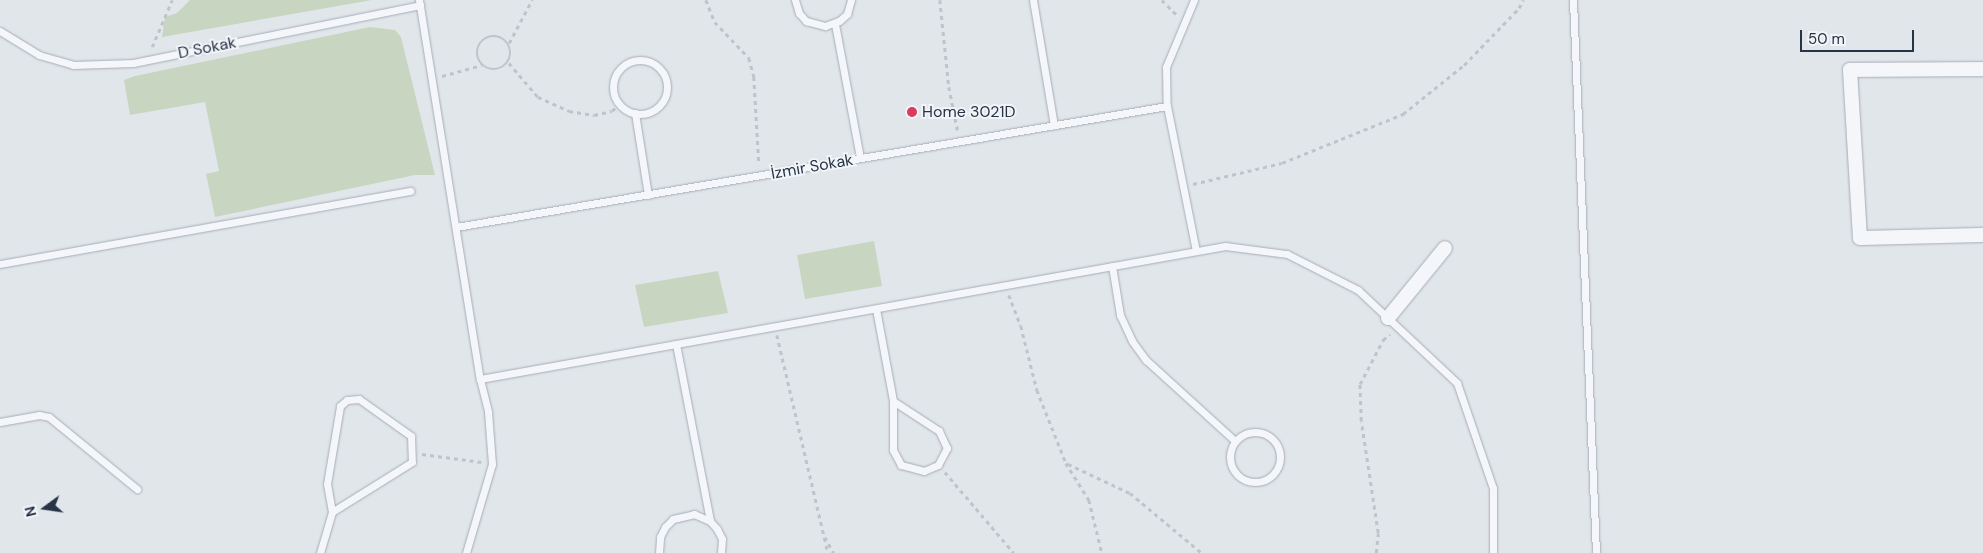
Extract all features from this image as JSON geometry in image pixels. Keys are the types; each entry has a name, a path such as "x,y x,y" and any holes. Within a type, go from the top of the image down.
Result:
{"street":[{"path":"1983,69 1850,70 1860,238 1983,235"},
{"path":"1393,323 1445,248"}],"lane":[{"path":"795,0 799,13 806,21 825,26 835,24 847,14 851,0"},
{"path":"1033,0 1054,125"},
{"path":"1194,0 1166,67 1167,106 1196,251"},
{"path":"1573,0 1596,553"},
{"name":"D Sokak","path":"0,31 40,55 73,65 147,61 419,3"},
{"path":"419,3 480,379 488,412 492,464 466,553"},
{"path":"835,24 860,158"},
{"path":"636,60 656,64 666,79 666,93 656,109 635,113 619,104 613,86 620,69 636,60"},
{"name":"İzmir Sokak","path":"456,227 1167,106"},
{"path":"635,113 648,194"},
{"path":"0,264 411,191"},
{"path":"480,379 1225,246 1287,254 1358,290 1457,383 1493,488 1493,553"},
{"path":"1112,266 1120,315 1132,341 1146,360 1235,441"},
{"path":"876,309 893,401 894,450 901,465 924,472 938,465 947,448 939,431 893,401"},
{"path":"676,344 710,520 722,539 721,553"},
{"path":"320,553 332,512 327,484 340,406 347,400 359,399 411,436 412,462 332,512"},
{"path":"0,422 39,415 49,417 137,489"},
{"path":"1256,432 1272,439 1277,446 1279,463 1271,477 1255,482 1238,476 1230,461 1235,441 1242,435 1256,432"},
{"path":"659,553 660,537 673,519 694,514 710,520"}],"path":[{"path":"147,61 172,0"},
{"path":"509,43 532,0"},
{"path":"706,0 715,22 749,58 754,77 760,175"},
{"path":"940,0 949,87 960,141"},
{"path":"1162,0 1184,22"},
{"path":"1184,187 1282,163 1403,114 1464,64 1519,8 1523,0"},
{"path":"432,78 482,64 498,70 508,63 512,51 509,43 500,36 486,38 477,53 482,64"},
{"path":"508,63 538,97 561,108 594,115 612,111 619,104"},
{"path":"1005,285 1021,326 1037,390 1066,463 1089,500 1102,553"},
{"path":"1376,553 1378,533 1361,421 1360,384 1393,323"},
{"path":"775,327 828,553"},
{"path":"413,453 492,464"},
{"path":"1066,463 1130,493 1202,553"},
{"path":"938,465 1014,553"},
{"path":"822,531 834,553"}],"green space":[{"path":"190,0 372,0 162,37 165,17 177,13"},
{"path":"370,27 395,30 401,37 435,175 415,175 215,217 206,174 219,171 205,102 130,115 124,80 135,76"},
{"path":"874,241 882,286 805,299 797,255"},
{"path":"718,271 728,313 644,327 635,285"}],"place":[{"name":"Home 3021D","path":"912,112"}]}
